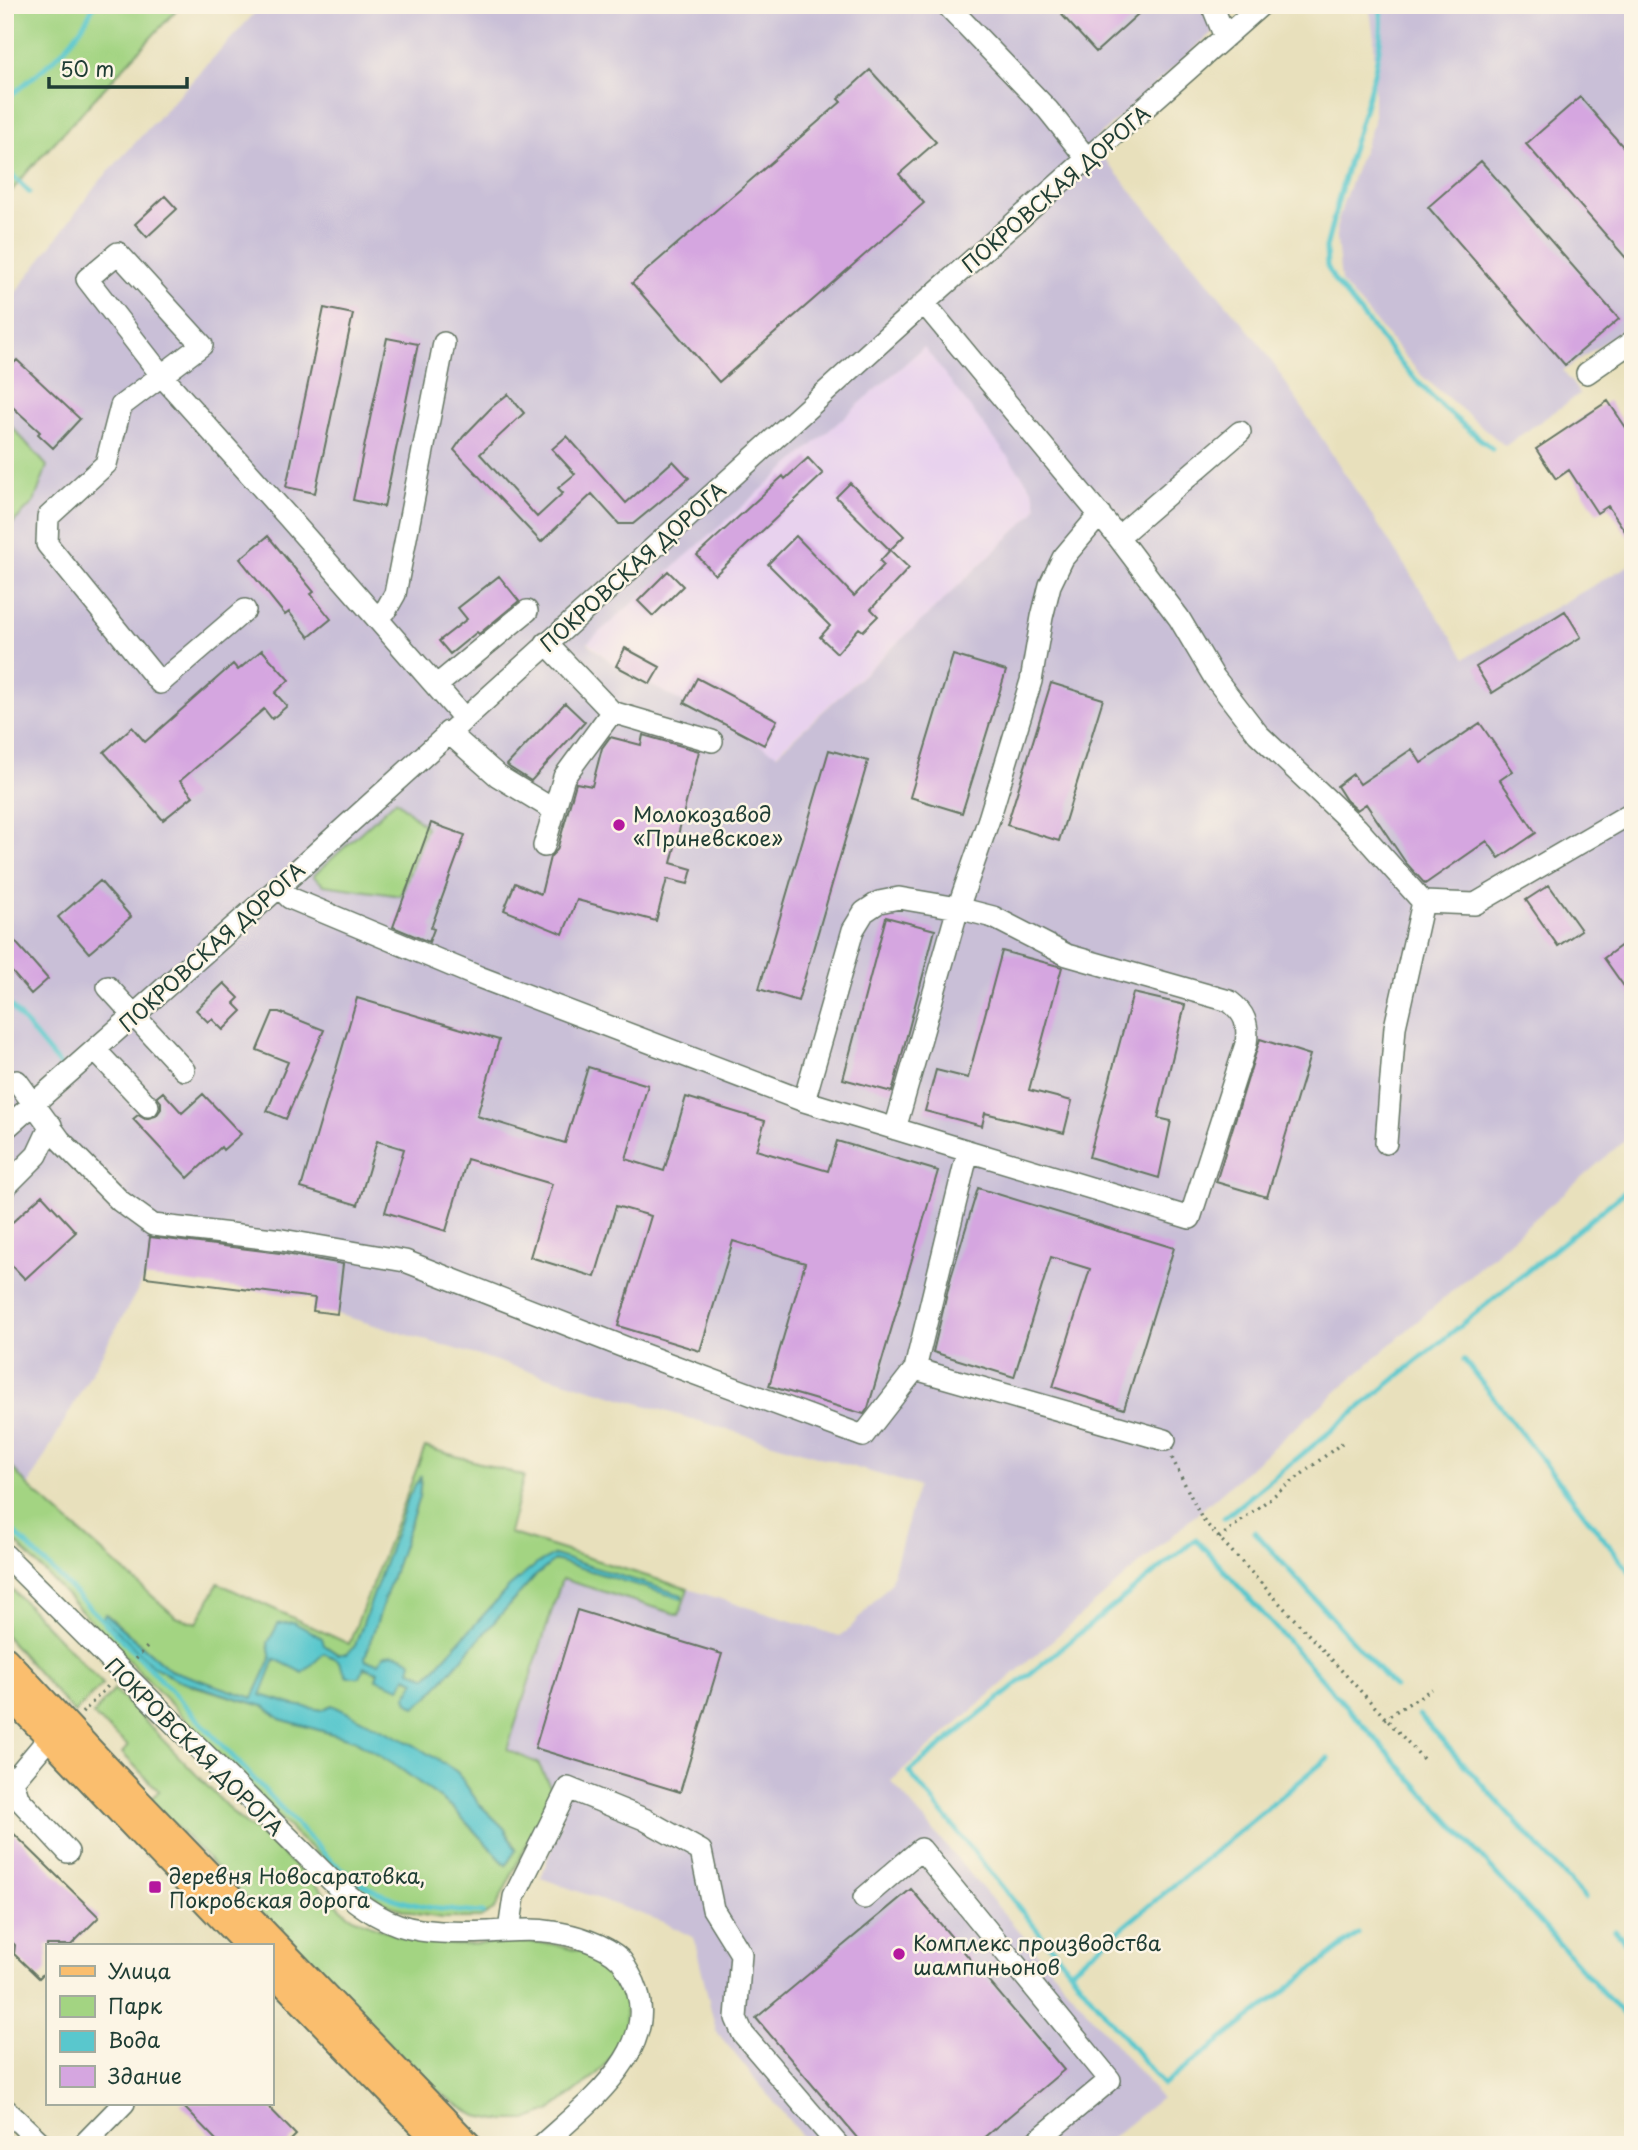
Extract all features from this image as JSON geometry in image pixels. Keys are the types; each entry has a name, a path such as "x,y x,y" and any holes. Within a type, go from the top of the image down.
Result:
{"main road":[{"path":"5,1660 468,2145"},
{"path":"5,1690 247,1944"},
{"path":"273,1974 442,2145"}],"street":[{"path":"947,5 1048,110 1088,160"},
{"path":"1212,5 1225,37"},
{"name":"ПОКРОВСКАЯ ДОРОГА","path":"5,1129 279,887 924,303 1261,5"},
{"path":"245,610 160,683 47,544 48,517 106,464 121,406 162,376 202,345 118,253 87,279 162,376 464,718"},
{"path":"924,303 1118,537 1179,618 1214,677 1258,734 1357,828 1423,902 1475,904 1633,813"},
{"path":"1587,373 1633,341"},
{"path":"377,618 395,594 444,343"},
{"path":"1118,537 1240,432"},
{"path":"895,1129 958,908 989,820 1031,681 1050,586 1063,558 1100,514"},
{"path":"436,686 527,611"},
{"path":"546,643 612,712 712,741"},
{"path":"544,846 564,777 612,712"},
{"path":"448,732 498,776 554,810"},
{"path":"279,887 290,898 479,977 804,1101 1190,1218 1246,1044 1248,1028 1242,1011 1229,1002 1066,955 993,917 899,898 879,902 864,912 853,929 804,1101"},
{"path":"1386,1143 1395,1027 1423,902"},
{"path":"108,987 184,1070"},
{"path":"95,1050 148,1106"},
{"path":"17,1081 60,1140 120,1201 153,1225 282,1240 405,1261 642,1354 863,1436 915,1369 968,1151"},
{"path":"5,1187 37,1155 51,1125"},
{"path":"915,1369 1165,1440"},
{"name":"ПОКРОВСКАЯ ДОРОГА","path":"5,1556 127,1667 337,1886 359,1905 387,1920 419,1930 487,1932 529,1929 554,1932 590,1940 620,1959 637,1987 641,2008 636,2041 605,2084 542,2145"},
{"path":"49,1738 9,1778 18,1798 68,1852"},
{"path":"509,1930 514,1897 568,1788 643,1819 701,1850 713,1909 741,1954 736,2018 743,2034 838,2145"},
{"path":"864,1898 921,1849 1110,2080 1032,2145"},
{"path":"83,2145 123,2104"},
{"path":"5,2109 43,2145"}],"path":[{"path":"1165,1440 1178,1473 1202,1519 1425,1762"},
{"path":"1219,1538 1342,1443"},
{"path":"80,1716 149,1645"},
{"path":"1384,1719 1432,1689"}],"shaded area":[{"path":"262,5 1242,5 1091,143 1261,345 1465,658 1633,563 1633,1133 891,1781 1161,2098 1103,2145 809,2145 716,2031 694,1938 661,1921 541,1878 562,1817 550,1788 185,1648 5,1493 5,307 98,183","holes":["924,347 1031,487 1037,507 1033,514 928,615 777,754 616,666 587,643","145,1277 314,1297 313,1311 337,1314 918,1486 890,1584 849,1629 839,1636 509,1533 524,1476 425,1447 349,1644 218,1583 197,1624 176,1617 28,1486"]},
{"path":"1369,5 1633,5 1633,322 1563,371 1580,394 1505,446 1422,376 1341,282 1336,229 1344,200 1374,122 1374,37"},
{"path":"925,346 1031,487 1037,507 1033,514 928,615 776,754 616,666 587,642"}],"green space":[{"path":"5,5 181,5 5,199"},
{"path":"5,419 47,466 34,502 5,531"},
{"path":"396,800 426,827 401,896 324,885 313,876"},
{"path":"425,1447 524,1476 509,1533 688,1589 679,1615 562,1579 507,1750 538,1763 551,1788 539,1819 495,1909 480,1918 443,1918 416,1914 391,1906 349,1882 295,1834 5,1531 5,1459 28,1486 176,1617 197,1623 218,1583 349,1644","holes":["421,1478 419,1497 365,1657 366,1661 410,1670 427,1677 554,1555 682,1598 555,1560 533,1578 427,1698 415,1706 416,1681 405,1677 376,1679 378,1672 324,1653 275,1659 260,1695 322,1710 332,1705 413,1745 457,1772 479,1804 504,1828 516,1849 506,1865 452,1807 398,1767 354,1740 280,1719 266,1707 194,1686 153,1666 103,1618 106,1614 170,1670 253,1698 271,1659 268,1643 324,1645 338,1654 347,1654 355,1646 409,1496"]},
{"path":"5,1582 103,1684 74,1713 5,1635"},
{"path":"114,1689 237,1817 350,1916 401,1937 457,1945 526,1942 552,1944 587,1953 613,1970 625,1993 626,2024 623,2038 614,2054 596,2075 550,2111 526,2120 498,2120 477,2116 452,2101 426,2082 150,1800 159,1791 122,1753 128,1746 93,1715"}],"water":[{"path":"421,1476 419,1497 365,1657 366,1661 379,1663 383,1656 398,1655 412,1662 410,1670 427,1677 509,1587 537,1564 554,1555 682,1595 682,1599 555,1560 533,1578 427,1698 415,1707 406,1697 415,1681 406,1677 400,1688 376,1679 378,1672 364,1667 360,1677 347,1677 338,1660 324,1653 303,1673 275,1659 261,1695 322,1710 332,1705 414,1745 457,1772 479,1804 504,1828 516,1850 506,1865 452,1807 398,1767 354,1740 280,1719 266,1707 178,1680 153,1666 103,1618 105,1614 170,1670 253,1698 271,1659 268,1643 278,1624 293,1622 322,1638 324,1645 337,1654 347,1654 355,1646 409,1496"}],"building":[{"path":"1072,5 1148,5 1096,52 1062,15"},
{"path":"870,70 936,142 899,174 924,203 719,382 632,283 841,102 838,99"},
{"path":"1580,97 1633,158 1633,266 1526,144"},
{"path":"1481,161 1619,319 1565,365 1428,207"},
{"path":"165,196 177,209 147,237 135,224"},
{"path":"324,308 353,314 315,493 286,487"},
{"path":"387,338 418,344 384,507 353,500"},
{"path":"17,360 80,419 53,448 38,434 40,432 5,400 5,372"},
{"path":"508,394 524,413 480,454 537,517 563,493 558,488 575,474 552,449 567,436 626,503 673,461 689,478 633,524 619,524 592,494 541,542 454,450 463,437"},
{"path":"1608,401 1633,438 1633,543 1608,506 1597,513 1569,470 1556,479 1536,449"},
{"path":"808,458 823,474 715,575 697,555 783,476 785,479"},
{"path":"850,483 904,536 890,550 836,497"},
{"path":"268,536 314,592 311,594 331,619 309,637 289,612 285,615 240,559"},
{"path":"796,536 854,596 884,565 880,561 890,550 909,568 871,609 878,616 863,631 859,628 837,653 820,637 830,626 768,564"},
{"path":"668,571 683,586 653,616 638,601"},
{"path":"499,576 519,601 450,654 439,641 467,619 458,608"},
{"path":"1565,611 1581,637 1492,693 1476,667"},
{"path":"625,648 660,667 650,684 616,666"},
{"path":"262,650 289,680 275,693 287,706 272,719 264,709 180,781 193,796 163,820 104,752 132,727 145,742 233,664 238,670"},
{"path":"953,655 1006,671 962,813 910,797"},
{"path":"697,678 777,720 764,745 684,703"},
{"path":"1051,683 1103,699 1059,841 1007,825"},
{"path":"565,703 585,722 531,781 507,765"},
{"path":"1480,723 1513,771 1500,780 1536,833 1499,858 1487,841 1425,884 1406,863 1366,804 1357,810 1337,786 1353,774 1360,784 1412,749 1421,763"},
{"name":"Молокозавод «Приневское»","path":"643,735 699,751 671,863 692,869 688,884 667,879 656,921 577,900 563,934 504,910 515,883 541,894 550,857 557,850 576,783 592,786 602,748 610,737 641,745"},
{"path":"829,750 868,761 798,1001 759,989"},
{"path":"431,823 465,835 431,928 434,929 429,942 393,927"},
{"path":"100,881 131,917 89,953 58,917"},
{"path":"1549,885 1581,930 1558,946 1526,900"},
{"path":"886,917 935,930 892,1092 843,1079"},
{"path":"5,930 48,979 31,994 5,964"},
{"path":"1633,937 1633,999 1604,958"},
{"path":"1002,951 1062,967 1029,1090 1072,1101 1064,1133 985,1113 982,1126 925,1111 936,1070 968,1078"},
{"path":"224,983 239,998 234,1003 242,1011 223,1030 212,1019 208,1022 196,1010"},
{"path":"1133,993 1185,1005 1158,1118 1171,1121 1159,1178 1089,1157"},
{"path":"357,998 499,1040 477,1116 565,1143 588,1067 648,1085 626,1159 664,1171 686,1097 765,1121 756,1150 828,1171 837,1141 938,1171 864,1414 769,1386 805,1263 733,1241 700,1351 618,1326 651,1216 616,1206 595,1277 530,1257 552,1184 467,1159 446,1231 385,1212 404,1149 377,1141 358,1205 301,1188"},
{"path":"273,1012 324,1030 286,1119 267,1111 288,1062 257,1050"},
{"path":"1260,1039 1310,1055 1267,1197 1216,1182"},
{"path":"163,1092 182,1113 203,1094 241,1134 223,1150 221,1147 188,1178 133,1119 138,1115 145,1119 156,1116 161,1109 161,1102 157,1097"},
{"path":"978,1188 1174,1248 1124,1409 1053,1387 1090,1269 1051,1257 1014,1377 933,1352 951,1277"},
{"path":"42,1195 76,1232 25,1279 5,1258 5,1229"},
{"path":"150,1237 280,1253 343,1264 337,1314 313,1311 315,1298 145,1277"},
{"path":"577,1610 722,1654 680,1792 535,1748"},
{"path":"5,1825 99,1917 72,1944 46,1944 46,1971 39,1978 14,1954 15,1945 5,1935"},
{"name":"Комплекс производства шампиньонов","path":"911,1889 1064,2070 975,2145 863,2145 756,2018"},
{"path":"181,2104 266,2104 296,2135 286,2145 221,2145"}],"waterway":[{"path":"5,100 44,69 67,46 94,5"},
{"path":"1379,5 1381,36 1378,56 1326,248 1327,266 1334,280 1402,365 1443,408 1492,449"},
{"path":"5,168 29,192"},
{"path":"5,999 62,1068"},
{"path":"1224,1518 1633,1185"},
{"path":"1464,1360 1633,1576"},
{"path":"5,1523 148,1666 330,1860 361,1883 394,1899 437,1909 483,1913"},
{"path":"1255,1532 1394,1687"},
{"path":"1358,1934 1163,2085 909,1772 1196,1539 1633,2026"},
{"path":"1419,1715 1585,1898"},
{"path":"1070,1971 1328,1758"},
{"path":"1615,1931 1633,1951"}],"place":[{"name":"Молокозавод «Приневское»","path":"619,825"},
{"name":"деревня Новосаратовка, Покровская дорога","path":"155,1887"},
{"name":"Комплекс производства шампиньонов","path":"899,1954"}]}
